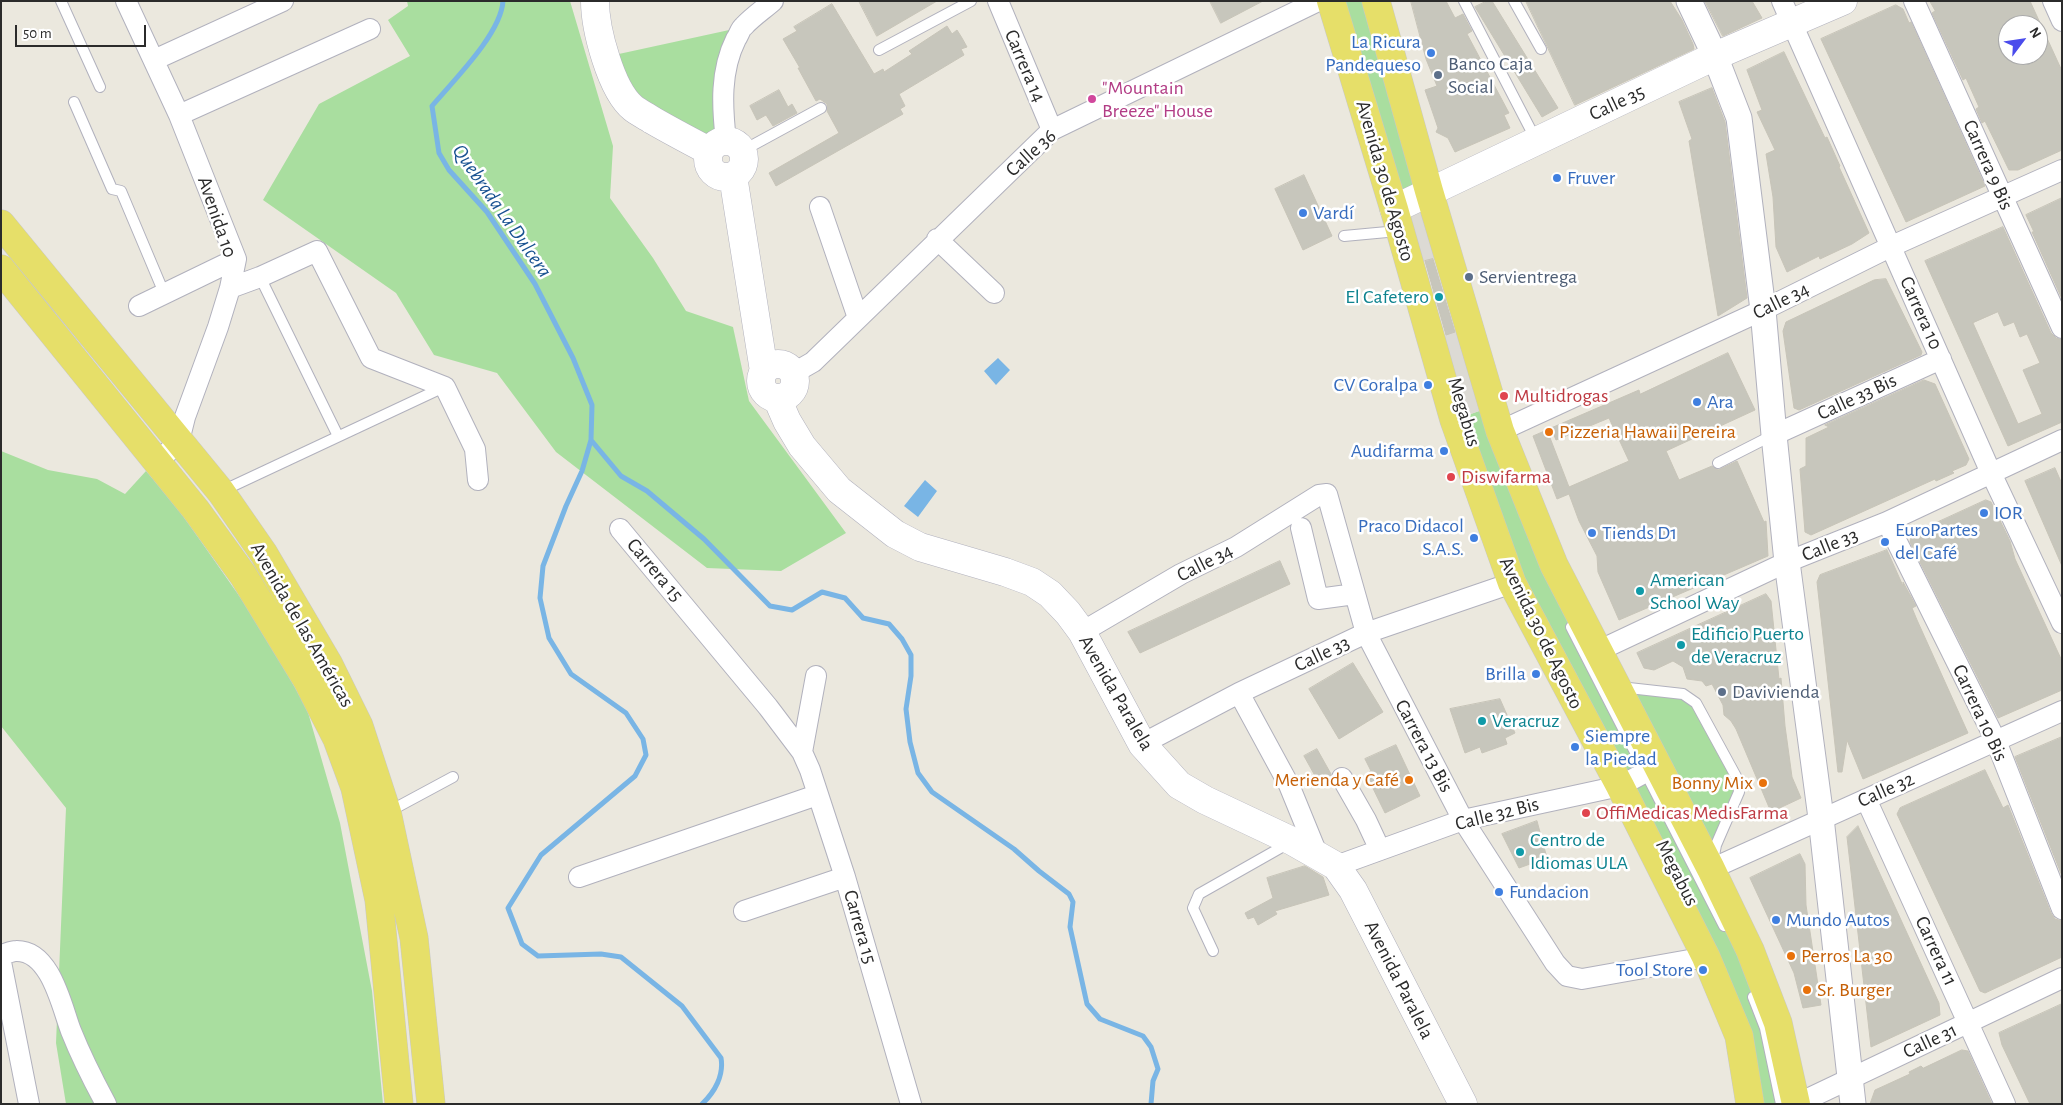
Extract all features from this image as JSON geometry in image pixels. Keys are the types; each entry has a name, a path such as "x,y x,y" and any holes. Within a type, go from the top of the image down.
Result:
{"main road":[{"path":"595,1 598,32 605,57 616,83 632,107 679,135 726,148 743,166 739,172 732,176 764,371"},
{"name":"Avenida 30 de Agosto","path":"1331,1 1554,565 1617,686 1635,778 1739,1036 1750,1104"},
{"name":"Avenida 30 de Agosto","path":"1376,1 1412,203 1454,420 1512,583 1635,778 1711,870 1750,950 1778,1023 1797,1104"},
{"name":"Calle 35","path":"1412,203 1715,56 1787,12 1843,1"},
{"name":"Avenida de las Américas","path":"1,224 221,492 264,554 297,607 328,663 359,726 387,812 414,938 431,1104"},
{"name":"Avenida de las Américas","path":"1,269 158,462 243,574 307,680 337,740 354,788 379,900 399,1104"},
{"path":"777,364 785,366 792,374 794,386 784,397 777,398 764,392 761,378 764,371 770,366 777,364"},
{"name":"Avenida Paralela","path":"777,398 787,421 802,446 838,490 895,534 920,547 1032,582 1050,594 1068,613 1082,632 1142,744 1180,785 1205,800 1292,841 1327,861 1353,890 1463,1104"}],"street":[{"name":"Avenida 10","path":"126,1 179,115 236,260 218,327 185,417 179,441"},
{"path":"154,60 283,1"},
{"path":"726,148 722,114 724,78 732,48 743,27 774,1"},
{"name":"Carrera 14","path":"998,1 1052,130"},
{"name":"Calle 36","path":"792,374 813,362 1052,130 1318,1"},
{"path":"1689,1 1715,56 1738,118 1763,310 1787,562 1821,818 1853,1104"},
{"name":"Carrera 9 Bis","path":"1914,1 2062,328"},
{"path":"2053,1 2062,21"},
{"name":"Carrera 10","path":"1787,12 1991,473 2062,624"},
{"path":"179,115 370,29"},
{"name":"Calle 34","path":"1500,431 1763,310 1892,246 2062,170"},
{"path":"820,207 858,318"},
{"path":"938,239 994,293"},
{"path":"230,288 260,277 317,251 371,358 445,387 474,449 478,480"},
{"path":"139,306 236,260"},
{"name":"Calle 33 Bis","path":"1774,435 1941,359"},
{"name":"Calle 33","path":"1598,651 1787,562 1887,522 2062,440"},
{"path":"158,462 179,441"},
{"name":"Calle 34","path":"1082,632 1181,574 1236,547 1319,495 1327,494"},
{"name":"Carrera 13 Bis","path":"1327,494 1366,633 1464,820 1555,963 1567,976 1582,979 1706,958"},
{"name":"Carrera 10 Bis","path":"1887,522 1996,741 2062,909"},
{"path":"1301,528 1318,599 1355,594"},
{"name":"Carrera 15","path":"620,529 768,707 802,752 845,876 910,1104"},
{"name":"Calle 33","path":"1142,744 1239,693 1366,633 1512,583"},
{"path":"802,752 816,676"},
{"path":"1239,693 1289,785 1327,861"},
{"name":"Calle 32","path":"1711,870 1821,818 2062,710"},
{"path":"1342,778 1366,820 1380,850"},
{"name":"Calle 32 Bis","path":"1327,861 1380,850 1464,820 1635,778"},
{"path":"579,877 818,795"},
{"name":"Carrera 11","path":"1866,799 2005,1104"},
{"path":"744,911 845,876"},
{"path":"1,955 16,951 29,954 40,962 54,981 84,1060 106,1104"},
{"path":"1,962 29,1104"},
{"name":"Calle 31","path":"1797,1104 2062,978"}],"lane":[{"path":"61,1 100,87"},
{"path":"880,50 972,1"},
{"path":"1464,1 1537,141"},
{"path":"1514,1 1541,49"},
{"path":"74,102 112,189 121,191 164,293"},
{"path":"726,148 821,108"},
{"name":"Megabus","path":"1381,131 1412,203 1446,354"},
{"path":"1344,236 1412,203"},
{"path":"260,277 338,436"},
{"path":"221,492 445,387"},
{"name":"Megabus","path":"1470,434 1521,579 1592,711"},
{"path":"1718,462 1774,435"},
{"name":"Megabus","path":"1564,614 1635,778 1728,936"},
{"path":"1617,686 1683,694 1696,703 1738,780 1739,792 1716,845 1711,870"},
{"path":"387,812 453,777"},
{"path":"1213,951 1193,908 1199,894 1292,841"},
{"path":"1751,990 1765,1028 1781,1104"}],"green space":[{"path":"407,1 570,1 613,146 610,198 653,258 686,311 733,327 749,401 846,533 781,571 707,568 556,452 497,373 434,355 396,293 263,200 319,104 410,56 388,20 408,6"},
{"path":"1344,1 1363,1 1419,196 1403,205"},
{"path":"743,27 720,142 632,107 605,57"},
{"path":"1482,410 1645,772 1737,953 1765,1028 1781,1104 1762,1104 1521,579 1465,416"},
{"path":"1,451 48,470 97,479 125,494 146,471 174,503 261,627 307,709 340,823 372,991 383,1104 66,1104 56,1043 66,808 1,726"},
{"path":"1617,686 1683,694 1696,703 1738,780 1711,869"}],"shaded area":[{"path":"1419,196 1437,258 1419,263 1403,205"},
{"path":"1458,331 1482,410 1465,416 1441,336"}],"water":[{"path":"998,358 1010,370 996,385 984,371"},
{"path":"925,480 937,491 918,517 904,506"}],"building":[{"path":"859,1 937,1 877,36"},
{"path":"1210,1 1263,1 1221,23"},
{"path":"1411,1 1446,1 1455,18 1463,14 1472,31 1467,34 1509,113 1504,115 1510,128 1455,152 1448,138 1436,132 1438,128 1425,90 1437,86 1426,59"},
{"path":"1487,1 1492,1 1558,108 1542,117 1475,7"},
{"path":"1526,1 1670,1 1682,20 1694,49 1575,105"},
{"path":"1705,1 1752,1 1762,18 1723,36"},
{"path":"1930,1 2030,1 2036,15 1998,15 1998,65 2048,65 2048,40 2062,71 2062,150 2018,170 2009,170 1985,121 1982,123 1976,109 1979,107 1966,78 1963,80 1932,13 1935,11"},
{"path":"832,4 874,74 883,69 884,72 912,54 909,51 947,26 952,34 957,30 967,47 961,49 964,55 899,94 905,106 900,109 903,114 776,186 769,173 839,133 827,111 827,104 820,99 816,101 783,39 797,31 794,27"},
{"path":"1896,5 1903,9 1909,23 1911,22 1985,186 1906,222 1821,39"},
{"path":"1784,52 1825,138 1827,137 1869,233 1852,244 1820,259 1819,256 1787,272 1776,247 1773,197 1766,154 1775,150 1757,112 1762,110 1747,70"},
{"path":"1712,88 1725,122 1747,298 1718,316 1689,141 1692,139 1679,102"},
{"path":"779,90 788,107 792,104 797,113 773,126 766,115 757,120 750,106"},
{"name":"Vardí","path":"1304,175 1332,236 1303,250 1275,189"},
{"path":"2062,198 2062,299 2026,215"},
{"path":"2003,227 2051,333 2056,338 2062,340 2062,422 2008,446 1925,261","holes":["1998,312 2004,326 2014,322 2020,337 2027,334 2040,363 2023,370 2042,414 2018,424 1973,323"]},
{"path":"1433,259 1455,332 1446,335 1425,261"},
{"path":"1886,279 1922,352 1921,355 1799,410 1794,408 1783,331 1786,322 1874,280"},
{"path":"1728,353 1755,410 1666,451 1679,480 1712,466 1718,470 1737,461 1764,522 1766,521 1768,556 1619,620 1598,572 1597,556 1579,521 1569,494 1557,499 1533,436 1547,430 1569,487 1629,461 1609,418 1556,440 1551,428 1639,390 1640,394"},
{"path":"1924,380 1935,384 1969,459 1966,465 1952,471 1954,473 1936,481 1935,479 1811,535 1805,532 1800,469 1806,466 1806,438 1829,427 1825,425"},
{"path":"2055,468 2062,484 2062,566 2025,481"},
{"path":"1986,500 1991,502 2010,541 2015,559 2062,661 2062,690 1998,718 1910,542 1912,534"},
{"path":"1887,550 1903,586 1903,582 1916,606 1912,608 1968,733 1863,779 1847,740 1842,772 1838,772 1817,582 1820,575"},
{"path":"1280,561 1290,584 1140,653 1128,632"},
{"path":"1766,594 1771,601 1792,777 1801,798 1771,812 1736,729 1724,715 1723,705 1712,684 1706,686 1702,681 1687,679 1683,667 1673,661 1654,670 1644,668 1637,653"},
{"path":"1353,663 1383,712 1339,739 1309,689"},
{"name":"Veracruz","path":"1500,699 1515,733 1505,738 1507,744 1482,753 1480,747 1465,753 1450,709"},
{"path":"2062,737 2062,876 2015,757"},
{"path":"1396,745 1420,796 1385,813 1366,774 1371,771 1365,759"},
{"path":"1317,749 1331,774 1330,777 1319,783 1304,756"},
{"path":"1985,770 2003,808 2008,805 2051,913 2055,919 2062,921 2062,957 1985,993 1980,991 1897,814 1900,808"},
{"path":"1537,821 1547,858 1519,868 1502,834"},
{"path":"1858,826 1939,1003 1940,1015 1871,1047 1847,837"},
{"path":"1800,854 1805,864 1806,905 1821,1005 1803,1008 1794,973 1750,878"},
{"path":"1305,866 1323,877 1329,895 1275,911 1277,914 1258,925 1254,917 1248,919 1245,913 1273,898 1267,878"},
{"path":"2062,1004 2062,1104 2030,1104 2002,1045 1999,1033"},
{"path":"1962,1050 1968,1051 1992,1104 1870,1104 1875,1090 1910,1074 1909,1072 1921,1066 1923,1068"}],"waterway":[{"name":"Quebrada La Dulcera","path":"503,1 494,28 485,42 432,106 439,153 449,170 487,212 535,284 573,358 592,405 591,440 582,471 566,506 543,566 540,598 549,638 571,674 626,713 643,739 646,755 635,776 541,855 508,908 522,944 538,956 601,954 621,957 682,1006 721,1058 722,1064 718,1083 702,1104"},
{"path":"591,440 621,476 647,491 704,539 770,606 792,610 822,592 845,598 863,618 889,624 902,639 911,655 911,676 906,709 910,742 918,773 932,792 1014,849 1069,894 1073,902 1070,927 1087,1004 1100,1019 1143,1036 1151,1047 1158,1069 1153,1081 1151,1104"}],"place":[{"name":"La Ricura Pandequeso","path":"1431,53"},
{"name":"Banco Caja Social","path":"1438,75"},
{"name":"\"Mountain Breeze\" House","path":"1092,99"},
{"name":"Fruver","path":"1557,178"},
{"name":"Vardí","path":"1303,213"},
{"name":"Servientrega","path":"1469,277"},
{"name":"El Cafetero","path":"1439,297"},
{"name":"CV Coralpa","path":"1428,385"},
{"name":"Multidrogas","path":"1504,396"},
{"name":"Ara","path":"1697,402"},
{"name":"Pizzeria Hawaii Pereira","path":"1549,432"},
{"name":"Audifarma","path":"1444,451"},
{"name":"Diswifarma","path":"1451,477"},
{"name":"IOR","path":"1984,513"},
{"name":"Tiends D1","path":"1592,533"},
{"name":"Praco Didacol S.A.S.","path":"1474,538"},
{"name":"EuroPartes del Café","path":"1885,542"},
{"name":"American School Way","path":"1640,591"},
{"name":"Edificio Puerto de Veracruz","path":"1681,645"},
{"name":"Brilla","path":"1536,674"},
{"name":"Davivienda","path":"1722,692"},
{"name":"Veracruz","path":"1482,721"},
{"name":"Siempre la Piedad","path":"1575,747"},
{"name":"Merienda y Café","path":"1409,780"},
{"name":"Bonny Mix","path":"1763,783"},
{"name":"OffiMedicas MedisFarma","path":"1586,813"},
{"name":"Centro de Idiomas ULA","path":"1520,852"},
{"name":"Fundacion","path":"1499,892"},
{"name":"Mundo Autos","path":"1776,920"},
{"name":"Perros La 30","path":"1791,956"},
{"name":"Tool Store","path":"1703,970"},
{"name":"Sr. Burger","path":"1807,990"}]}
